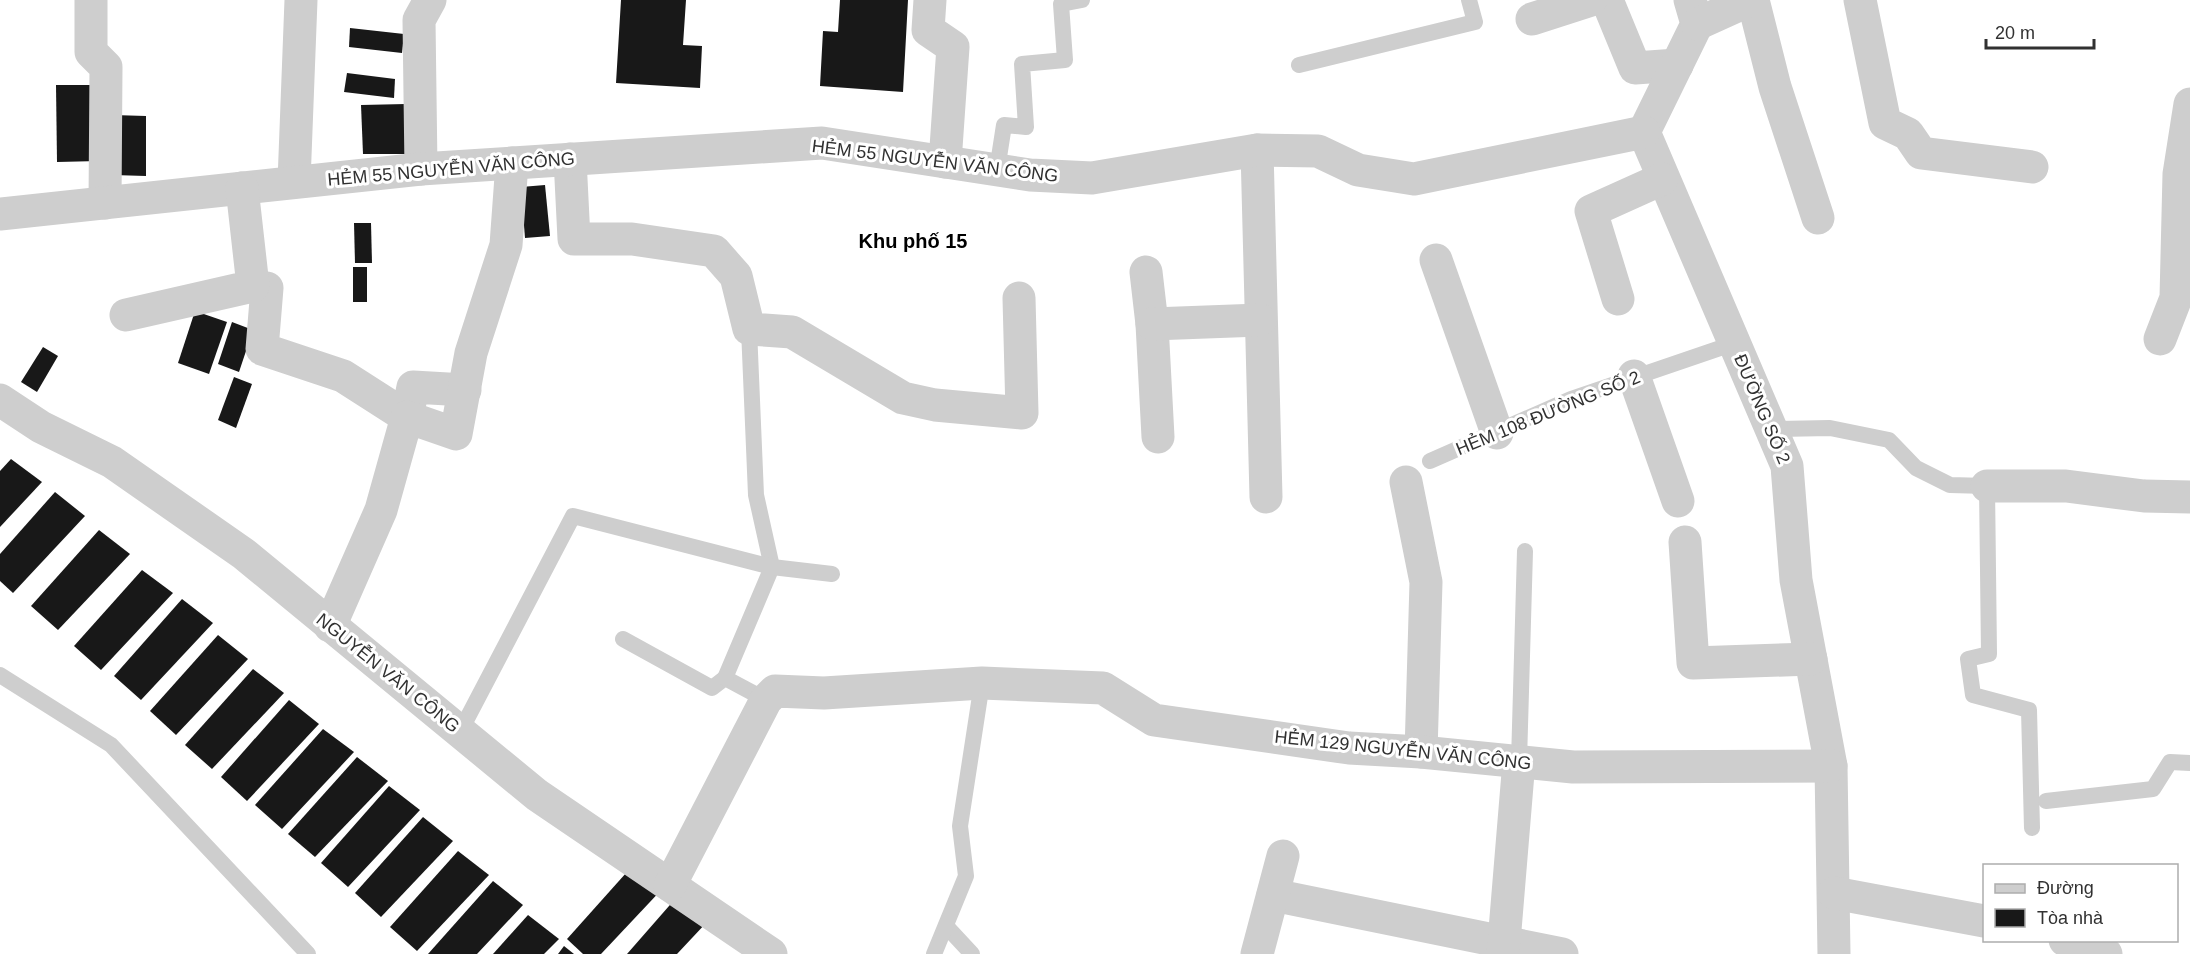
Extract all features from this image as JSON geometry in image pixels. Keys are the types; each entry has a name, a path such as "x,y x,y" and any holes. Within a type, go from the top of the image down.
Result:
{"street":[{"path":"91,0 91,52 106,68 105,203"},
{"path":"294,182 301,0"},
{"path":"421,169 419,20 430,0"},
{"path":"930,0 928,30 953,47 945,162"},
{"path":"1532,19 1591,0"},
{"path":"1607,0 1635,68 1677,65"},
{"path":"1644,132 1677,65 1694,12 1752,0 1778,98 1818,218"},
{"path":"1860,0 1885,123 1908,134 1921,153 2032,167"},
{"path":"2160,339 2176,298 2179,174 2190,104"},
{"name":"HẺM 55 NGUYỄN VĂN CÔNG","path":"0,214 421,169 822,143 1030,175 1092,178 1257,150 1318,151 1358,170 1414,178 1644,132"},
{"name":"ĐƯỜNG SỐ 2","path":"1644,132 1662,179 1788,466 1796,580 1831,766 1834,954"},
{"path":"1257,150 1266,497"},
{"path":"570,159 574,239 632,239 714,251 736,276 749,329 792,332 903,398 935,405 1022,413 1019,298"},
{"path":"126,315 253,286 267,288 262,349 343,376 407,417 456,434 471,353 506,245 512,163"},
{"path":"1618,299 1590,211 1662,179"},
{"path":"242,188 253,286"},
{"path":"1437,261 1497,433"},
{"path":"1146,272 1152,324 1158,437"},
{"path":"1152,324 1260,320"},
{"path":"1634,376 1678,501"},
{"path":"330,626 381,510 413,387 465,390"},
{"name":"NGUYỄN VĂN CÔNG","path":"0,400 41,427 112,462 244,554 537,795 771,954"},
{"path":"1418,471 1426,582 1420,752"},
{"path":"1986,486 2066,486 2144,496 2190,497"},
{"path":"1685,542 1693,663 1811,659"},
{"name":"HẺM 129 NGUYỄN VĂN CÔNG","path":"766,700 775,691 824,693 982,683 1103,688 1154,720 1349,748 1573,766 1831,766"},
{"path":"670,885 766,700"},
{"path":"1504,948 1519,761"},
{"path":"1257,954 1283,856"},
{"path":"1834,893 1983,921"},
{"path":"1274,895 1504,948 1562,954"},
{"path":"2071,942 2106,954"}],"lane":[{"path":"998,170 1004,125 1026,127 1022,64 1065,60 1061,4 1082,0"},
{"path":"1299,65 1475,22 1469,0"},
{"path":"622,639 712,688 725,678 771,567 756,495 749,329"},
{"name":"HẺM 108 ĐƯỜNG SỐ 2","path":"1418,471 1571,399 1735,343"},
{"path":"1772,429 1830,428 1889,440 1916,468 1950,485 1986,486 1989,654 1968,659 1973,695 2029,710 2032,828"},
{"path":"460,732 573,516 771,567 832,574"},
{"path":"1519,761 1525,551"},
{"path":"0,675 111,745 308,954"},
{"path":"725,678 766,700"},
{"path":"934,954 966,876 960,826 982,683"},
{"path":"2046,801 2153,789 2169,762 2190,763"},
{"path":"946,926 972,954"}],"building":[{"path":"621,0 686,0 683,45 702,46 700,88 616,83"},
{"path":"840,0 908,0 903,92 820,86 823,31 838,32"},
{"path":"350,28 404,34 402,53 349,47"},
{"path":"347,73 395,79 394,98 344,92"},
{"path":"56,85 99,85 99,161 57,162"},
{"path":"406,104 408,154 363,154 361,105"},
{"path":"113,115 146,116 146,176 113,175"},
{"path":"545,185 550,236 525,238 521,187"},
{"path":"354,223 371,223 372,263 355,263"},
{"path":"353,267 367,267 367,302 353,302"},
{"path":"195,311 227,322 209,374 178,363"},
{"path":"232,322 253,330 239,372 218,364"},
{"path":"43,347 58,356 37,392 21,382"},
{"path":"234,377 252,384 236,428 218,420"},
{"path":"11,459 42,482 0,527 0,471"},
{"path":"55,492 85,516 13,593 0,581 0,554"},
{"path":"99,530 130,554 58,630 31,606"},
{"path":"142,570 173,593 101,670 74,646"},
{"path":"182,599 213,623 141,700 114,676"},
{"path":"218,635 248,659 176,735 150,711"},
{"path":"253,669 284,693 212,769 185,745"},
{"path":"289,700 319,724 247,801 221,777"},
{"path":"323,729 354,752 282,829 255,805"},
{"path":"357,757 388,781 315,857 288,834"},
{"path":"389,786 420,810 348,887 321,863"},
{"path":"423,817 453,841 381,917 355,893"},
{"path":"458,851 489,875 417,951 390,927"},
{"path":"635,863 665,886 601,954 583,954 567,939"},
{"path":"493,881 523,905 477,954 428,954"},
{"path":"676,898 707,922 677,954 627,954"},
{"path":"528,915 559,939 544,954 493,954"},
{"path":"564,946 574,954 558,954"}],"district":[{"name":"Khu phố 15","path":"913,241"}]}
